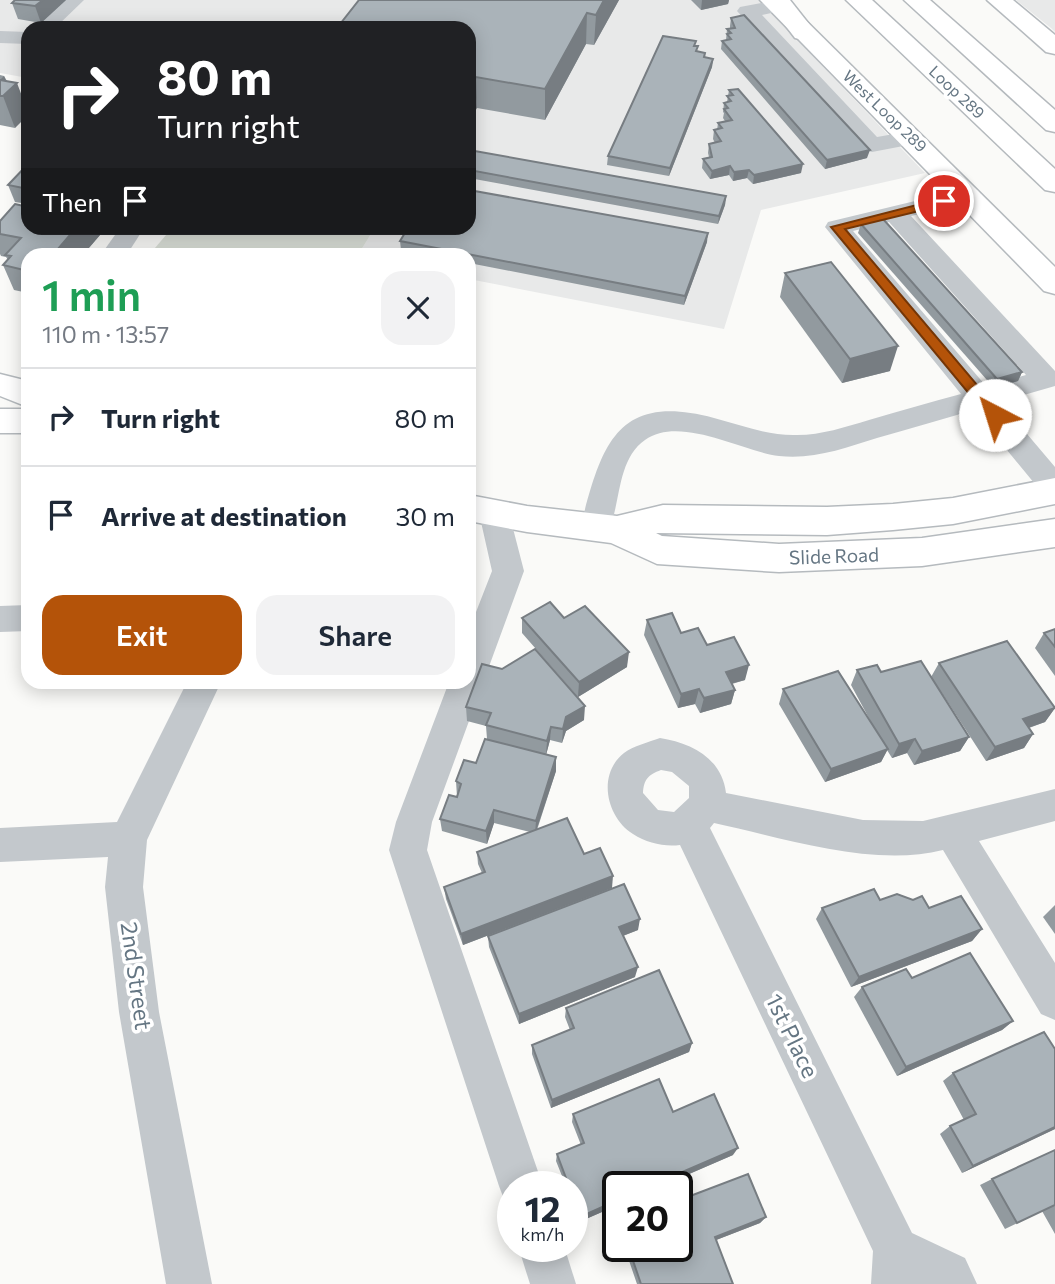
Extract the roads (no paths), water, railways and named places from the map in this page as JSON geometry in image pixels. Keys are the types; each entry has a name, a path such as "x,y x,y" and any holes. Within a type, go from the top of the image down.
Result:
{"main road":[{"name":"Loop 289","path":"859,0 1055,184"},
{"path":"916,0 1055,124"},
{"path":"999,0 1055,47"},
{"name":"West Loop 289","path":"776,2 804,33 970,195 1055,284"},
{"path":"0,385 21,391"},
{"path":"0,421 21,421"},
{"name":"Slide Road","path":"606,529 663,518 827,521 905,516 965,509 1055,489"},
{"name":"Slide Road","path":"482,510 606,529 657,550 779,558 922,552 1055,533"}],"street":[{"path":"51,21 74,0"},
{"path":"776,2 747,11 872,145 911,138"},
{"path":"0,37 21,38"},
{"path":"813,83 848,76"},
{"path":"606,529 618,452 631,433 654,421 676,419 773,444 797,447 821,444 1046,379 989,363 926,292 837,227 970,195"},
{"path":"894,214 926,292 989,363"},
{"path":"980,397 989,363"},
{"path":"980,397 1055,489"},
{"path":"476,656 508,571 482,510"},
{"path":"0,619 21,618"},
{"name":"2nd Street","path":"189,1284 139,1012 124,887 128,839 201,689"},
{"path":"463,689 414,822 408,850 516,1171"},
{"name":"1st Place","path":"954,1284 949,1274 895,1266 697,814 863,837 923,838 1055,805"},
{"path":"952,831 1055,1000"},
{"path":"0,845 128,839"},
{"path":"546,1262 553,1284"}]}
